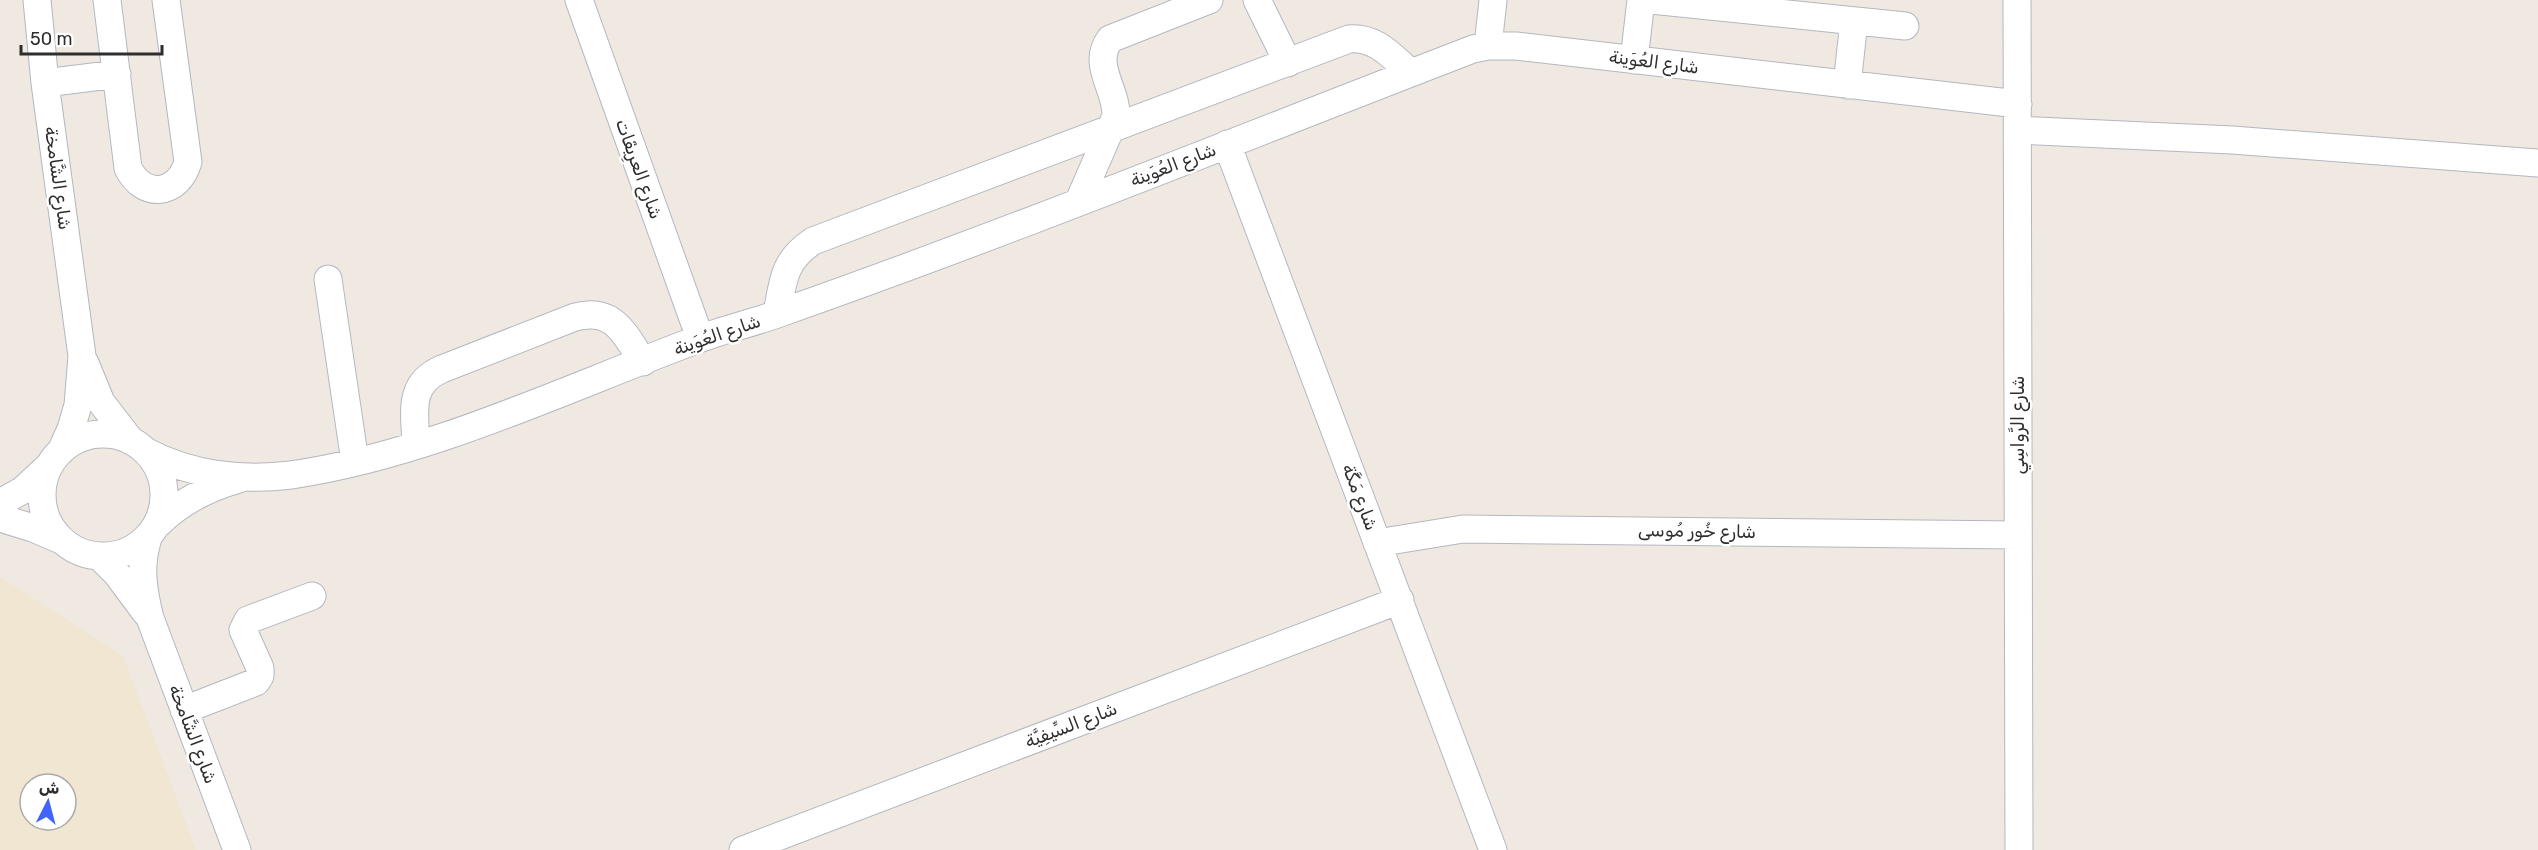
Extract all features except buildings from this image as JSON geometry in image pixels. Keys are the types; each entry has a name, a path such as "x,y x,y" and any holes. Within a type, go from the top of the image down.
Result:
{"street":[{"name":"شارع الشَّامخة","path":"37,0 45,83 82,356 82,381 78,405 71,429 55,458"},
{"path":"107,0 128,168 132,176 145,187 153,189 172,186 179,180 188,162 166,0"},
{"name":"شارع العرِيقَات","path":"579,0 700,338"},
{"path":"1079,201 1111,130 1116,108 1102,65 1106,45 1110,39 1209,0"},
{"path":"1257,0 1288,63"},
{"path":"1488,46 1493,0"},
{"path":"1634,60 1641,0"},
{"path":"1651,0 1905,26"},
{"name":"شارع الرَّواسِي","path":"2017,0 2019,850"},
{"path":"1847,85 1854,21"},
{"path":"777,314 787,267 800,249 813,241 1349,39 1359,39 1379,45 1411,73"},
{"name":"شارع العُوَينة","path":"139,447 176,466 243,477 291,475 355,462 416,445 643,362 700,338 777,314 1411,73 1488,46 1516,46 1847,85 2018,117 2232,140 2538,162"},
{"path":"45,83 117,74"},
{"name":"شارع مَكَّة","path":"1227,144 1493,850"},
{"path":"328,279 355,462"},
{"path":"416,445 415,400 417,392 427,377 575,317 595,314 606,317 615,323 643,362"},
{"name":"شارع الشَّامخة","path":"82,356 101,402 139,447"},
{"path":"0,503 23,490 76,441 94,435 114,435 139,447 156,464 162,479 163,509 153,531 125,552 99,556 85,554 33,528 0,518"},
{"path":"55,458 43,484 43,505 49,524 61,540"},
{"name":"شارع العُوَينة","path":"153,531 173,508 195,495 243,477"},
{"name":"شارع خُور مُوسى","path":"1377,543 1429,533 1469,529 2018,535"},
{"name":"شارع الشَّامخة","path":"153,531 142,558 150,618 237,850"},
{"name":"شارع الشَّامخة","path":"99,556 134,595 150,618"},
{"path":"184,710 256,682 260,676 260,668 243,630 244,624 248,620 312,596"},
{"name":"شارع السِّيفِيَّة","path":"743,850 1400,600"}],"shaded area":[{"path":"0,577 123,656 196,850 0,850"}]}
